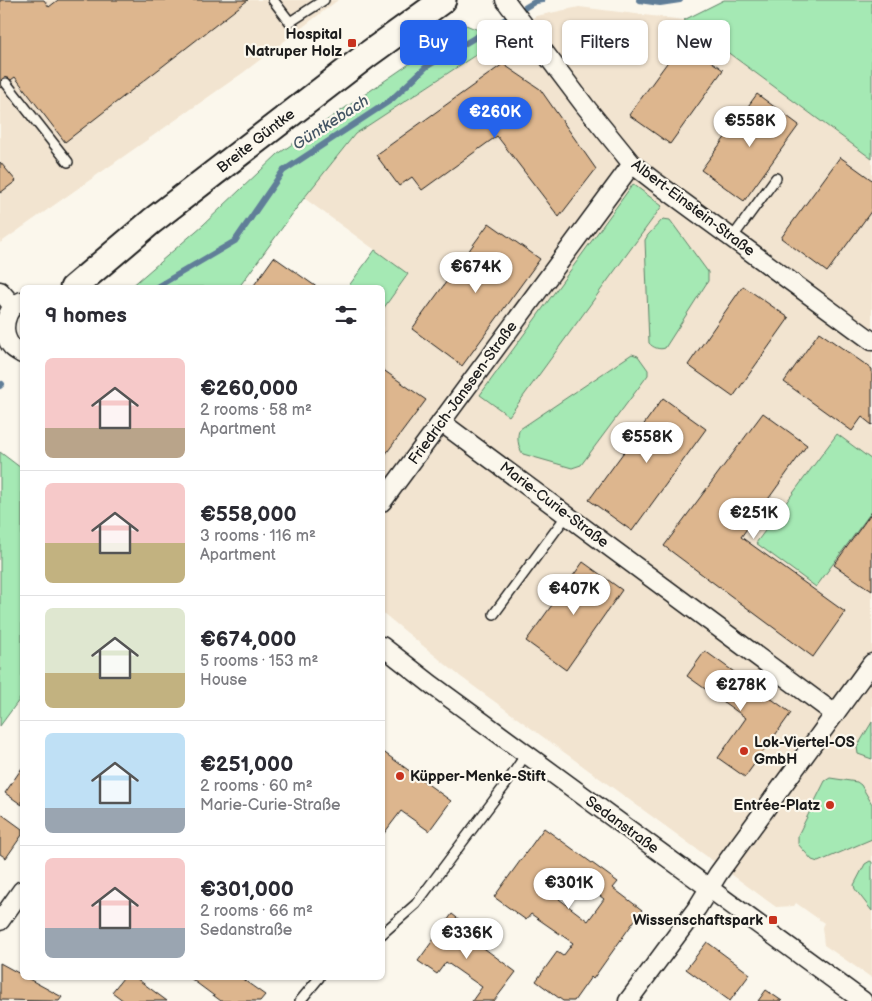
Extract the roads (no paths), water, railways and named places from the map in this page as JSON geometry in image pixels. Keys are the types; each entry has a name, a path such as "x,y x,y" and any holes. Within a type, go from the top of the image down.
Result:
{"street":[{"name":"Breite Güntke","path":"77,285 160,215 367,55 443,0"},
{"name":"Albert-Einstein-Straße","path":"505,0 584,106 632,164 872,341"},
{"name":"Friedrich-Janssen-Straße","path":"385,498 632,164"},
{"path":"0,291 18,303 6,314 3,326 4,336 11,347 20,353"},
{"name":"Marie-Curie-Straße","path":"442,422 835,714"},
{"name":"Sedanstraße","path":"385,648 432,685 863,1001"},
{"path":"628,1001 697,908 872,663"},
{"path":"0,921 20,893"}],"lane":[{"path":"273,0 290,22 324,0"},
{"path":"6,83 68,162"},
{"path":"732,238 776,178"},
{"path":"494,614 567,515"},
{"path":"385,931 416,904 506,784 526,754"},
{"path":"300,1001 317,980"}],"waterway":[{"name":"Güntkebach","path":"160,285 235,241 283,171 391,100 426,67 536,1 542,0"},
{"name":"Güntkebach","path":"639,0 660,3 680,0"}],"place":[{"name":"Hospital Natruper Holz","path":"352,43"},
{"name":"Lok-Viertel-OS GmbH","path":"744,751"},
{"name":"Küpper-Menke-Stift","path":"400,776"},
{"name":"Entrée-Platz","path":"830,805"},
{"name":"Wissenschaftspark","path":"773,920"}]}
